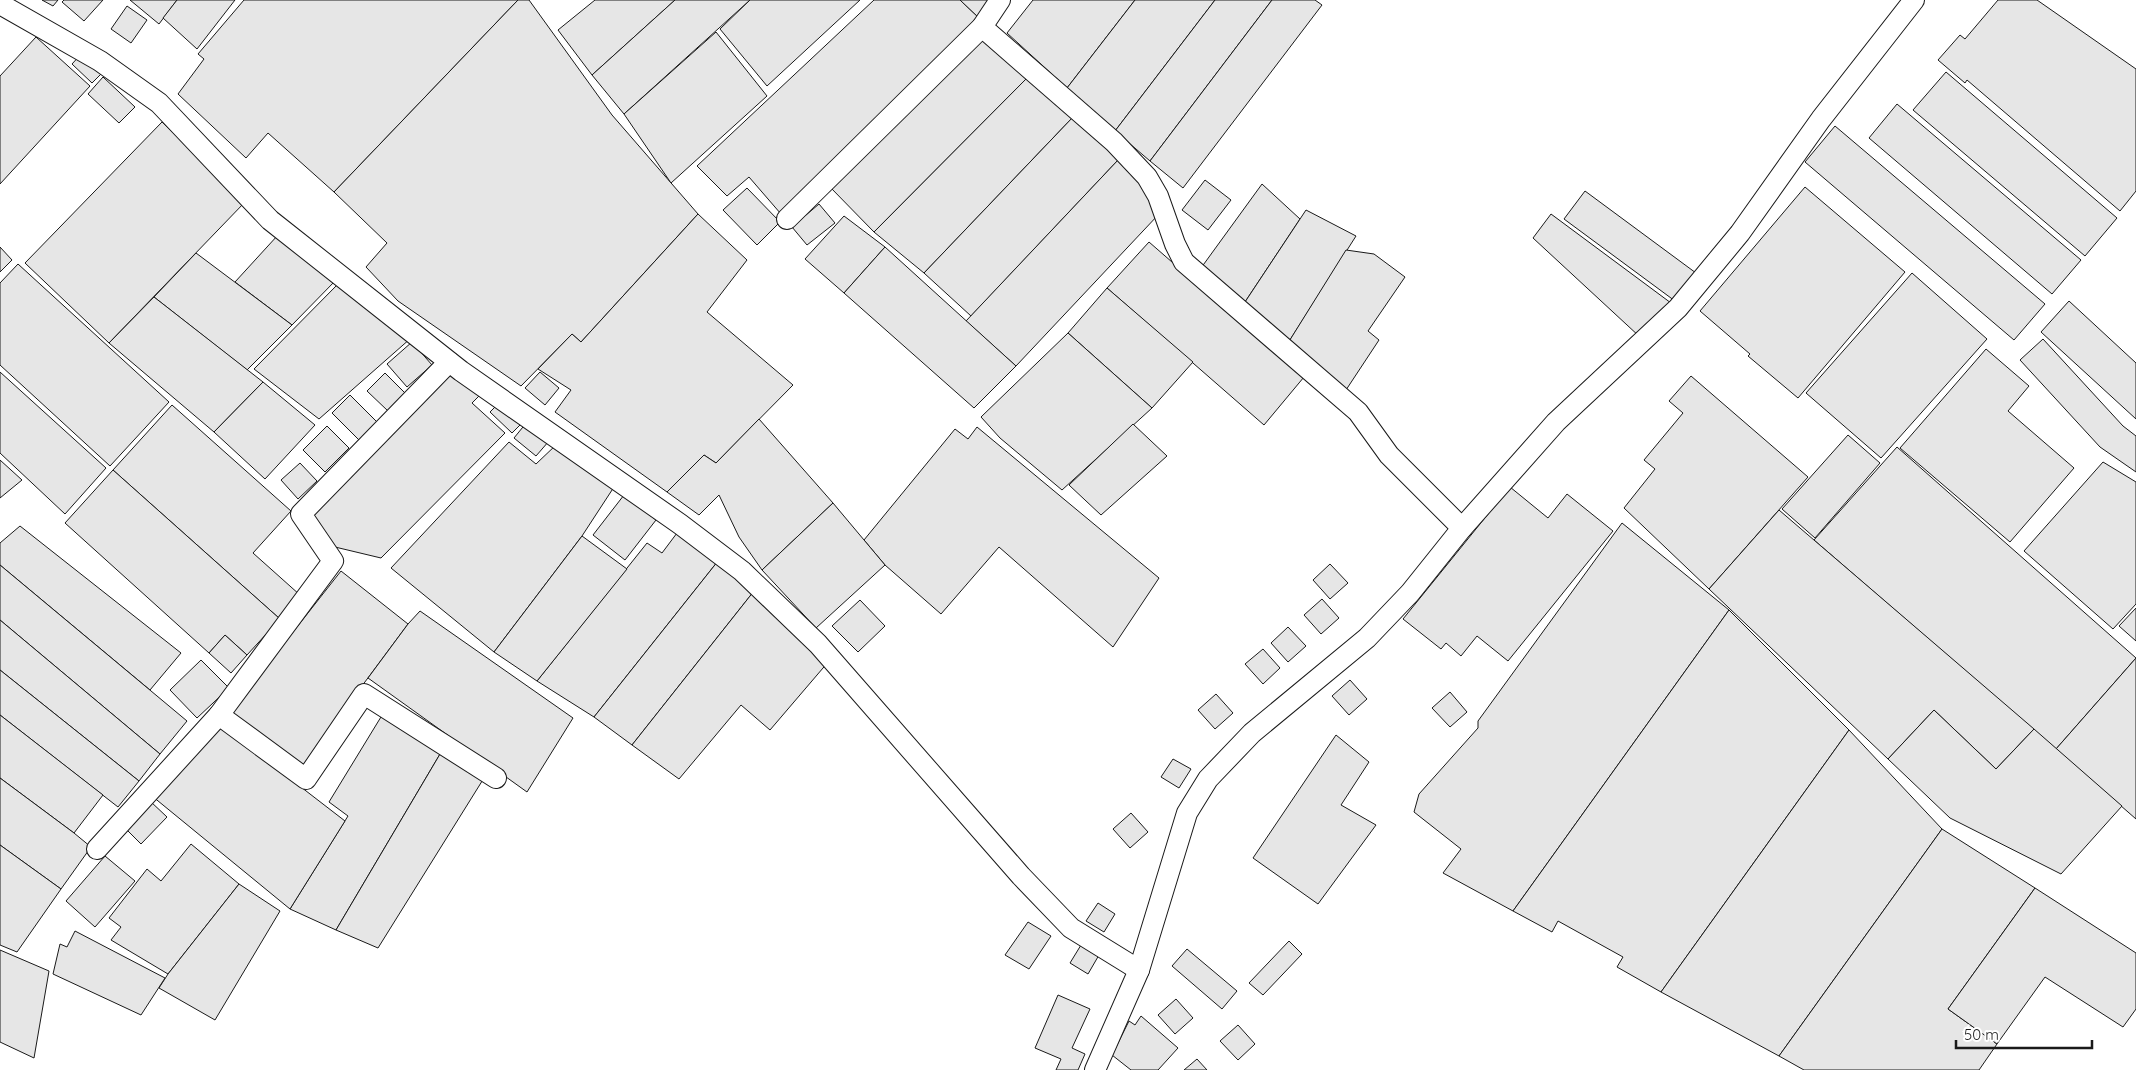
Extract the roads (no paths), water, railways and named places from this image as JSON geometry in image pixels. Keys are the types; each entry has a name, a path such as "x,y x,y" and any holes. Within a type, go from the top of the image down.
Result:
{"street":[{"path":"787,220 982,27 1000,0"},
{"path":"1095,1070 1139,970 1187,813 1208,780 1252,732 1367,638 1410,593 1462,528 1556,422 1678,308 1740,233 1821,119 1914,0"},
{"path":"0,4 100,61 159,103 270,220 450,362 680,524 742,571 818,644 1014,869 1071,928 1139,970"},
{"path":"982,27 1114,142 1147,177 1158,196 1175,244 1184,262 1358,412 1389,455 1462,528"},
{"path":"97,849 219,715 333,561 300,514 450,362"},
{"path":"219,715 306,779 364,694 496,778"}]}
